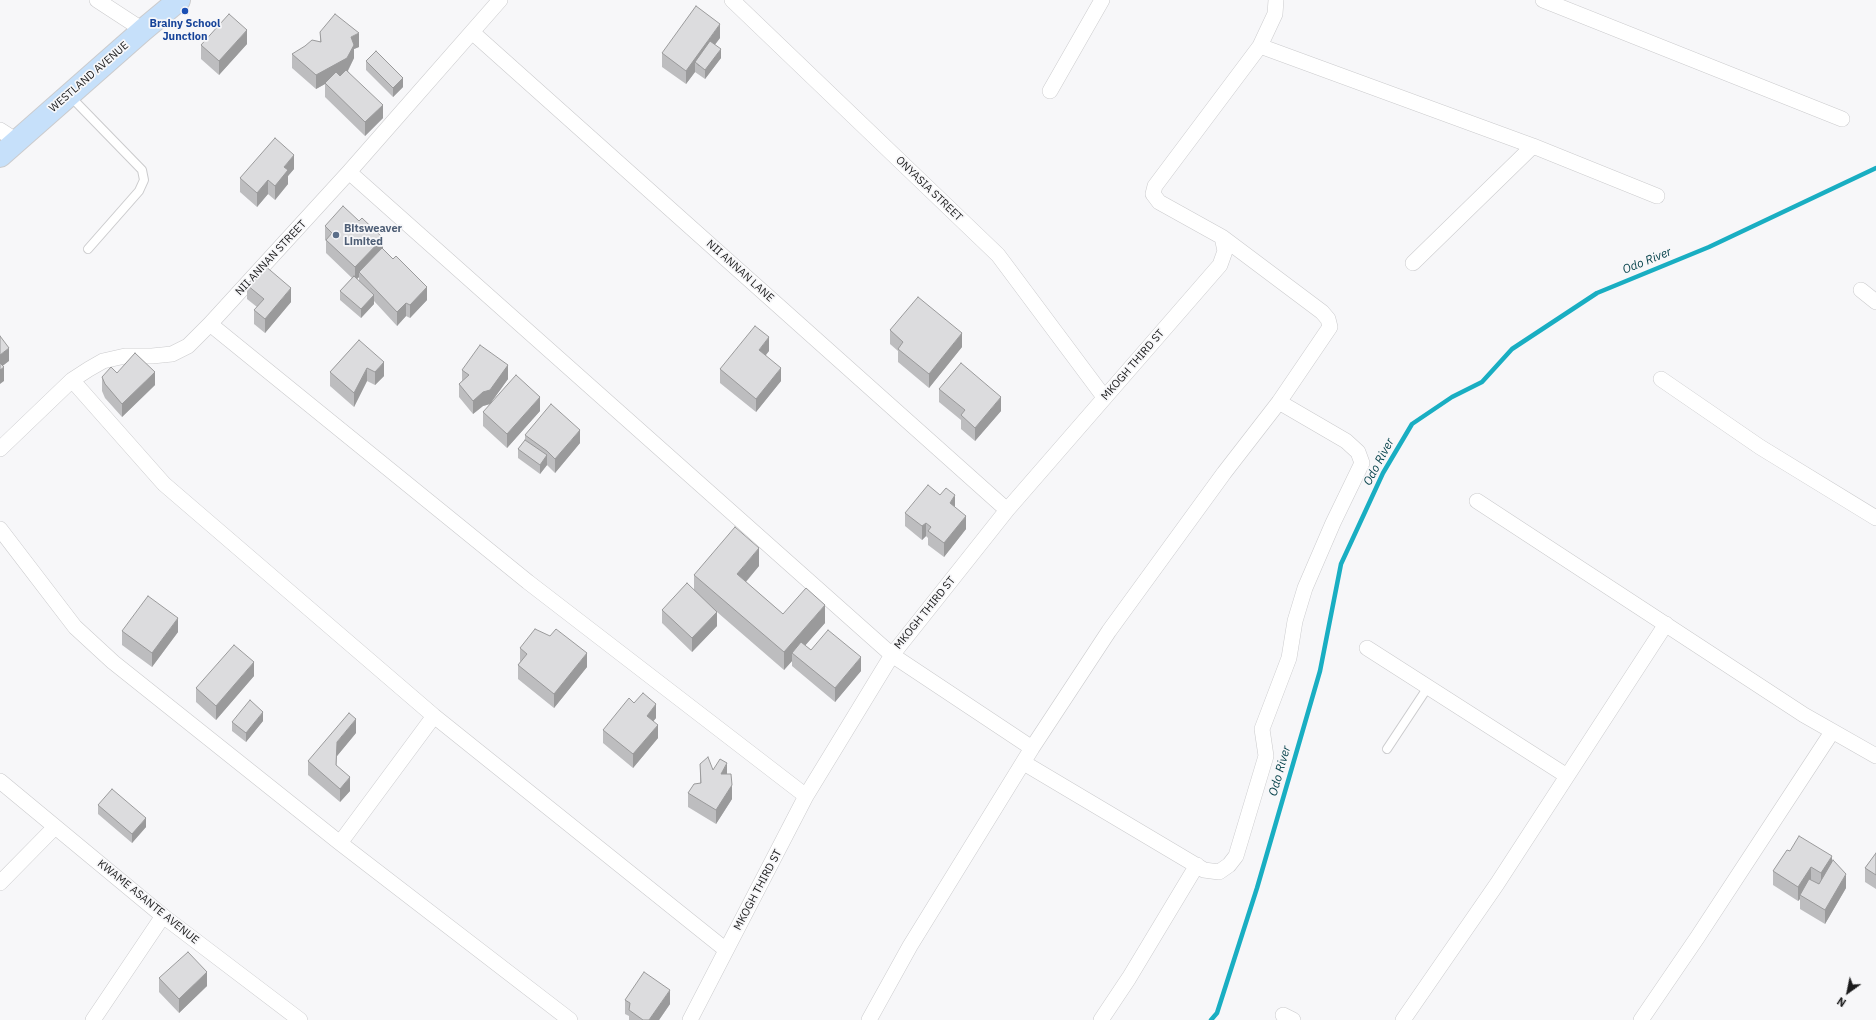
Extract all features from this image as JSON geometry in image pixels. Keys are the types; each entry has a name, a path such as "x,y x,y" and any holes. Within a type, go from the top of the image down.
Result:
{"street":[{"path":"98,0 143,30"},
{"name":"WESTLAND AVENUE","path":"0,156 8,135 69,95 179,0"},
{"name":"NII ANNAN STREET","path":"0,449 72,380 103,361 126,356 172,354 188,346 210,324 349,172 500,0"},
{"name":"ONYASIA STREET","path":"732,0 998,255 1104,397"},
{"path":"1050,92 1102,0"},
{"path":"869,1020 910,946 1032,748 1109,631 1224,473 1279,402 1330,327 1328,319 1224,244 1159,202 1153,194 1155,186 1260,46 1275,14 1276,0"},
{"path":"1543,0 1842,119"},
{"name":"NII ANNAN LANE","path":"472,32 1007,510"},
{"path":"1260,46 1533,146 1657,196"},
{"path":"1413,263 1533,146"},
{"path":"349,172 892,655 1032,748"},
{"name":"MKOGH THIRD ST","path":"690,1020 806,796 892,655 1007,510 1220,265 1224,244"},
{"path":"1861,290 1876,302"},
{"path":"210,324 528,582 806,796"},
{"path":"1661,379 1760,447 1876,518"},
{"path":"72,380 164,484 434,716 726,950"},
{"path":"1024,763 1204,870 1219,872 1229,865 1236,856 1266,756 1262,729 1289,658 1295,621 1305,588 1333,523 1362,463 1358,452 1346,441 1279,402"},
{"path":"1477,501 1832,732 1876,756"},
{"path":"0,529 75,627 113,662 340,843 570,1020"},
{"path":"1403,1020 1497,884 1666,624"},
{"path":"1367,648 1568,776"},
{"path":"340,843 434,716"},
{"path":"1641,1020 1697,938 1832,732"},
{"name":"KWAME ASANTE AVENUE","path":"0,781 164,916 293,1018"},
{"path":"0,883 55,827"},
{"path":"1101,1020 1130,978 1197,865"},
{"path":"93,1020 164,916"}],"lane":[{"path":"69,95 142,170 144,180 139,191 88,249"},
{"path":"1387,749 1428,687"}],"building":[{"path":"696,6 720,24 686,71 662,53"},
{"path":"229,14 247,30 219,61 201,45"},
{"path":"335,14 359,33 351,37 354,45 347,58 316,75 292,54 312,40 321,42 320,32"},
{"path":"710,41 721,49 705,70 695,62"},
{"path":"376,51 403,78 393,88 366,61"},
{"path":"346,70 383,105 365,122 325,83 336,72 340,76"},
{"path":"275,138 294,155 284,167 288,170 275,186 268,180 257,193 240,178"},
{"path":"343,206 359,221 362,218 383,238 355,267 326,240 332,233 325,226"},
{"path":"382,248 393,259 396,256 427,287 410,305 406,303 397,312 359,272"},
{"path":"264,265 291,288 265,319 254,310 264,299 247,285"},
{"path":"354,276 374,295 361,309 340,291"},
{"path":"918,297 962,333 929,374 898,349 903,342 890,330"},
{"path":"755,326 769,337 759,350 781,368 756,399 720,369"},
{"path":"0,336 9,348 0,355"},
{"path":"359,340 384,362 375,372 367,368 354,393 330,372"},
{"path":"480,345 508,365 490,390 483,392 473,401 459,384 469,375 462,370"},
{"path":"135,353 155,372 122,404 105,384 102,377 111,367 117,373"},
{"path":"0,363 4,367 0,370"},
{"path":"961,363 1001,397 975,428 961,415 965,410 939,389"},
{"path":"516,375 540,397 507,434 483,412"},
{"path":"551,404 580,430 555,459 547,451 525,435"},
{"path":"525,440 547,455 540,465 518,449"},
{"path":"928,485 940,495 946,488 955,495 950,503 966,516 944,543 928,531 931,527 926,523 922,526 905,513"},
{"path":"735,527 759,548 737,574 783,614 806,588 825,605 784,652 694,575"},
{"path":"687,583 717,612 692,638 662,610"},
{"path":"148,596 178,618 152,653 122,631"},
{"path":"535,629 550,636 556,629 587,653 554,694 518,665 527,654 520,648"},
{"path":"828,630 861,657 835,688 792,653 801,642 811,650"},
{"path":"234,645 254,662 216,706 196,688"},
{"path":"643,693 656,704 647,716 658,725 633,754 603,730 629,698 634,703"},
{"path":"250,700 263,712 246,733 232,722"},
{"path":"349,713 356,719 337,742 336,765 350,777 340,789 308,761"},
{"path":"708,757 713,770 720,759 727,763 721,774 731,774 732,785 716,810 688,793 694,784 701,783 700,764"},
{"path":"112,789 146,818 132,834 98,805"},
{"path":"1799,836 1832,856 1821,873 1811,867 1798,887 1773,871 1787,850 1790,851"},
{"path":"1876,853 1876,875 1865,868"},
{"path":"1833,860 1846,874 1825,910 1800,895 1809,879 1819,884"},
{"path":"188,952 207,972 179,999 159,978"},
{"path":"644,972 670,990 649,1020 643,1020 629,1010 630,1003 625,1000"}],"waterway":[{"name":"Odo River","path":"1211,1020 1217,1013 1257,888 1320,671 1341,564 1383,473 1412,424 1452,397 1482,382 1512,349 1597,293 1709,247 1876,168"}],"place":[{"name":"Brainy School Junction","path":"185,11"},
{"name":"Bitsweaver Limited","path":"336,235"}]}
